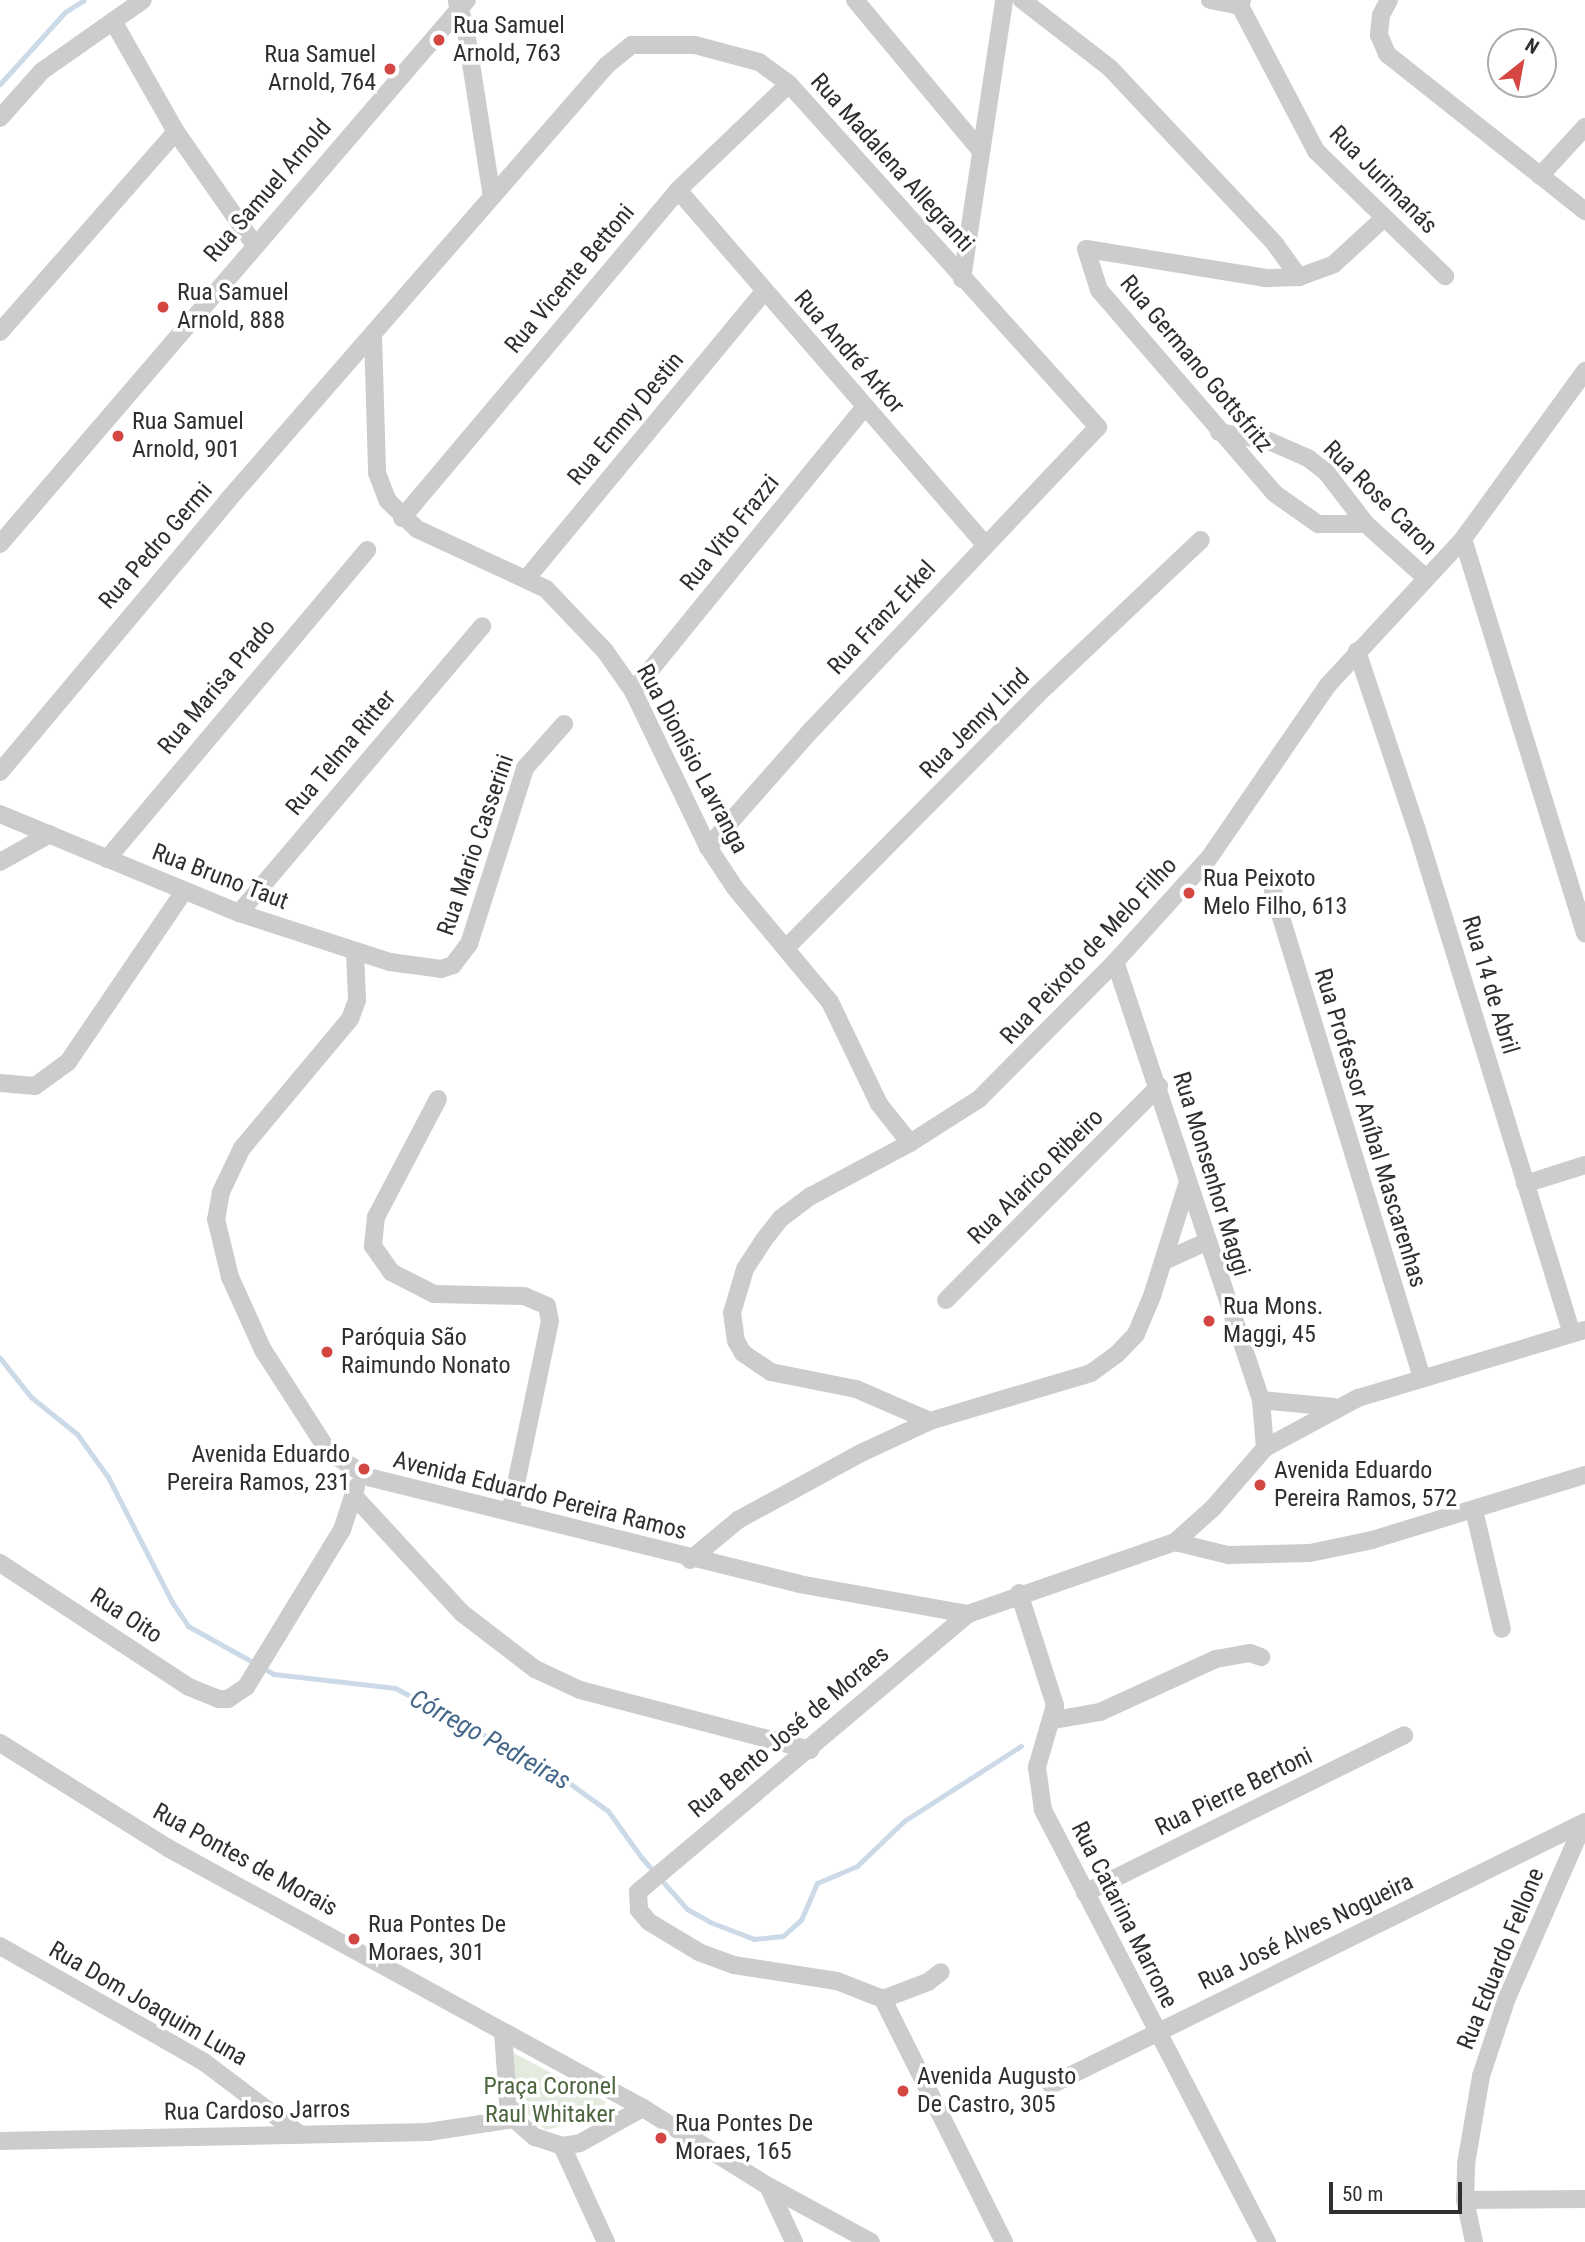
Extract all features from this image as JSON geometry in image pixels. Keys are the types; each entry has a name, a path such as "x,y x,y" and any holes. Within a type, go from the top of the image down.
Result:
{"street":[{"path":"0,118 42,72 143,0"},
{"path":"855,0 981,151"},
{"path":"962,279 1004,0"},
{"path":"1022,0 1110,68 1275,244 1299,276"},
{"path":"1210,0 1241,3"},
{"path":"1389,0 1381,15 1379,35 1387,54 1585,211"},
{"path":"461,2 492,197"},
{"name":"Rua Samuel Arnold","path":"0,544 461,2"},
{"name":"Rua Jurimanás","path":"1241,3 1301,130 1384,218 1445,276"},
{"path":"113,21 176,132 254,244"},
{"name":"Rua Madalena Allegranti","path":"492,197 607,65 632,45 671,44 726,52 759,62 789,84 1098,427"},
{"name":"Rua Vicente Bettoni","path":"402,518 678,190 789,84"},
{"path":"1540,176 1585,127"},
{"path":"0,332 176,132"},
{"name":"Rua André Arkor","path":"678,190 985,545"},
{"name":"Rua Pedro Germi","path":"0,772 86,666 492,197"},
{"name":"Rua Germano Gottsfritz","path":"1366,524 1318,524 1274,493 1099,289 1086,249 1266,278 1299,276 1334,264 1384,218"},
{"name":"Rua Emmy Destin","path":"527,578 764,292"},
{"name":"Rua Dionísio Lavranga","path":"373,335 377,473 388,501 402,518 441,542 527,578 567,608 633,691 708,847 735,888 787,947 845,1025 879,1104 911,1143"},
{"name":"Rua Peixoto de Melo Filho","path":"930,1421 856,1389 771,1372 754,1364 736,1341 732,1325 735,1296 745,1269 780,1219 811,1196 911,1143 979,1099 1115,962 1209,858 1299,724 1357,651 1463,539 1585,371"},
{"name":"Rua Vito Frazzi","path":"633,691 865,407"},
{"name":"Rua Franz Erkel","path":"708,847 813,728 1098,427"},
{"name":"Rua Rose Caron","path":"1219,432 1269,441 1308,458 1326,472 1366,524 1426,578"},
{"path":"1463,539 1585,934"},
{"name":"Rua Jenny Lind","path":"787,947 1038,694 1201,540"},
{"name":"Rua Marisa Prado","path":"107,859 367,550"},
{"name":"Rua Telma Ritter","path":"239,913 482,626"},
{"name":"Rua 14 de Abril","path":"1357,651 1416,827 1525,1184 1579,1332"},
{"name":"Rua Mario Casserini","path":"427,969 453,965 469,944 525,768 564,724"},
{"name":"Rua Bruno Taut","path":"0,814 239,913 355,952 427,969"},
{"path":"0,862 50,834"},
{"path":"0,1083 36,1086 68,1062 184,891"},
{"name":"Rua Professor Aníbal Mascarenhas","path":"1273,891 1422,1378"},
{"name":"Avenida Eduardo Pereira Ramos","path":"355,952 357,1000 350,1019 242,1148 221,1192 216,1219 230,1277 283,1385 328,1451 359,1474 690,1559 799,1584 968,1614"},
{"name":"Rua Monsenhor Maggi","path":"1115,962 1159,1086 1206,1242 1261,1400"},
{"name":"Rua Alarico Ribeiro","path":"946,1300 1159,1086"},
{"path":"438,1100 376,1217 373,1246 391,1272 434,1294 524,1296 547,1306 550,1321 510,1512"},
{"path":"1525,1184 1585,1166"},
{"path":"690,1559 712,1539 783,1493 930,1421 1091,1373 1136,1334 1164,1261 1188,1182"},
{"path":"1164,1261 1206,1242"},
{"path":"968,1614 1019,1593 1175,1542 1213,1508 1265,1448 1335,1407 1422,1378 1579,1332"},
{"path":"1265,1448 1261,1400 1335,1407"},
{"path":"359,1474 354,1496 462,1613 535,1669 580,1690 810,1750"},
{"path":"1175,1542 1228,1555 1310,1553 1474,1510 1585,1475"},
{"name":"Rua Oito","path":"0,1563 189,1687 218,1699 228,1699 238,1695 251,1678 341,1530 354,1496"},
{"path":"1474,1510 1492,1570 1502,1629"},
{"name":"Rua Catarina Marrone","path":"1019,1593 1055,1705 1054,1720 1041,1749 1036,1785 1043,1810 1267,2242"},
{"name":"Rua Bento José de Moraes","path":"883,1999 837,1981 734,1965 699,1952 649,1922 639,1910 640,1887 810,1750 968,1614"},
{"path":"1054,1720 1100,1712 1216,1659 1250,1653 1261,1657"},
{"name":"Rua Pierre Bertoni","path":"1085,1893 1404,1735"},
{"name":"Rua Pontes de Morais","path":"0,1743 168,1848 643,2108 768,2186 871,2242"},
{"name":"Rua José Alves Nogueira","path":"1051,2085 1584,1823"},
{"name":"Rua Eduardo Fellone","path":"1474,2242 1465,2200 1472,2119 1493,2037 1584,1823"},
{"name":"Rua Dom Joaquim Luna","path":"0,1946 204,2062 301,2135"},
{"path":"942,1972 935,1979 883,1999 1004,2242"},
{"path":"503,2032 505,2087 514,2119 535,2137 562,2146 580,2143 643,2108"},
{"name":"Rua Cardoso Jarros","path":"0,2141 428,2132 514,2119"},
{"path":"562,2146 606,2242"},
{"path":"768,2186 794,2242"},
{"path":"1465,2200 1585,2199"}],"green space":[{"name":"Praça Coronel Raul Whitaker","path":"514,2053 606,2102 596,2118 545,2130 515,2102"}],"waterway":[{"path":"0,84 65,12 84,0"},
{"name":"Córrego Pedreiras","path":"0,1358 31,1397 77,1434 108,1477 172,1602 188,1626 274,1674 395,1688 551,1770 608,1811 641,1857 687,1909 710,1922 754,1939 783,1936 801,1920 817,1883 857,1866 904,1821 1021,1746"}],"place":[{"name":"Rua Samuel Arnold, 763","path":"439,40"},
{"name":"Rua Samuel Arnold, 764","path":"390,69"},
{"name":"Rua Samuel Arnold, 888","path":"163,307"},
{"name":"Rua Samuel Arnold, 901","path":"118,436"},
{"name":"Rua Peixoto Melo Filho, 613","path":"1189,893"},
{"name":"Rua Mons. Maggi, 45","path":"1209,1321"},
{"name":"Paróquia São Raimundo Nonato","path":"327,1352"},
{"name":"Avenida Eduardo Pereira Ramos, 231","path":"364,1469"},
{"name":"Avenida Eduardo Pereira Ramos, 572","path":"1260,1485"},
{"name":"Rua Pontes De Moraes, 301","path":"354,1939"},
{"name":"Avenida Augusto De Castro, 305","path":"903,2091"},
{"name":"Rua Pontes De Moraes, 165","path":"661,2138"}]}
